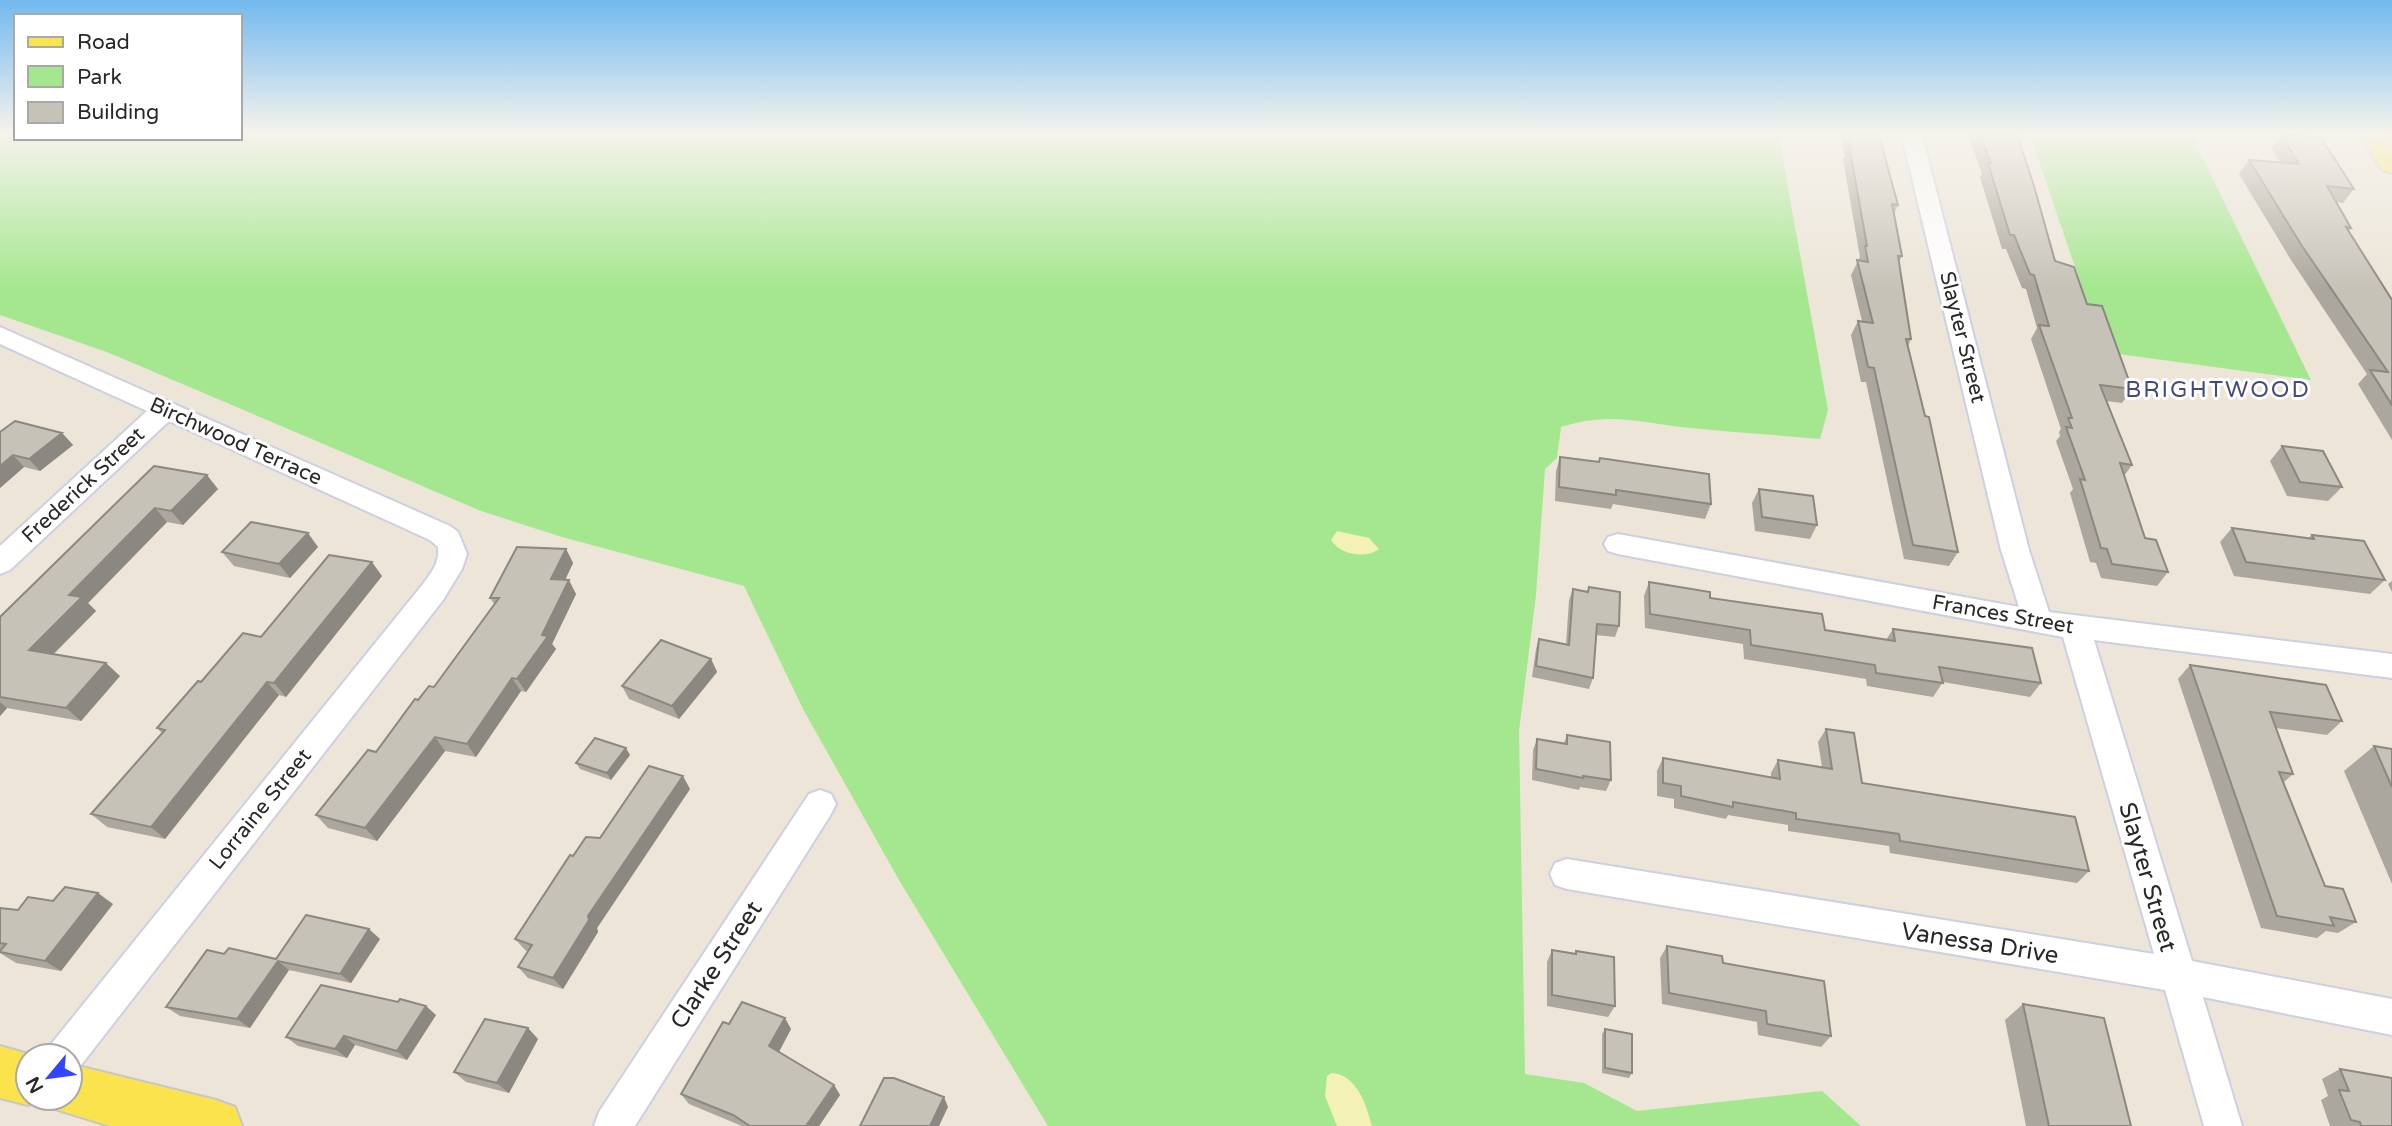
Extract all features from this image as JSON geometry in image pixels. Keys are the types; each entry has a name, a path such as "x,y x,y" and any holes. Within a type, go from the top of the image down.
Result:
{"main road":[{"path":"84,1093 216,1126"}],"street":[{"name":"Slayter Street","path":"1924,185 2015,550 2038,622"},
{"name":"Birchwood Terrace","path":"0,335 440,533 453,548 453,562"},
{"name":"Frederick Street","path":"0,563 155,418 168,410"},
{"name":"Frances Street","path":"1618,544 2038,622 2392,666"},
{"name":"Lorraine Street","path":"76,1042 433,592 453,562"},
{"name":"Slayter Street","path":"2075,627 2176,975 2223,1126"},
{"name":"Clarke Street","path":"613,1126 820,804"},
{"name":"Vanessa Drive","path":"1567,874 2176,975 2392,1017"}],"green space":[{"path":"0,185 1787,185 1828,410 1820,439 1626,420 1596,420 1561,427 1557,458 1545,469 1536,595 1519,731 1525,1074 1584,1083 1637,1111 1822,1091 1861,1126 1048,1126 899,880 803,709 744,586 562,537 481,511 107,352 0,315"},
{"path":"2047,185 2216,185 2311,380 2104,352"}],"sand":[{"path":"1337,531 1369,538 1379,549 1360,555 1340,549 1331,540"},
{"path":"1331,1073 1348,1079 1354,1085 1363,1100 1372,1126 1337,1126 1325,1096 1327,1076"}],"building":[{"path":"1856,185 1892,185 1898,205 1892,204 1902,256 1898,256 1911,339 1906,339 1925,416 1929,417 1958,552 1913,545 1874,368 1868,367 1858,321 1873,323 1857,260 1868,262"},
{"path":"1995,185 2034,185 2055,261 2074,267 2087,304 2102,306 2132,389 2100,385 2132,465 2120,463 2145,538 2156,540 2168,572 2112,564 2107,549 2101,548 2080,479 2085,480 2066,427 2072,428 2068,418 2072,418 2039,325 2049,326 2034,275 2030,274 2014,235 2010,235"},
{"path":"2264,185 2351,185 2354,189 2327,186 2351,228 2346,227 2392,300 2392,405 2370,370 2388,372 2302,246"},
{"path":"15,421 62,433 29,459 13,455 0,466 0,432"},
{"path":"2282,446 2323,451 2342,487 2300,482"},
{"path":"1560,457 1599,462 1600,458 1709,474 1711,504 1616,490 1616,495 1559,487"},
{"path":"154,466 207,475 171,511 155,508 69,595 82,597 29,650 106,663 66,708 0,697 0,617"},
{"path":"1759,489 1813,496 1817,525 1762,517"},
{"path":"251,522 308,533 279,564 222,552"},
{"path":"2232,528 2314,539 2312,535 2364,541 2385,580 2246,562"},
{"path":"517,547 566,549 551,579 569,580 542,635 548,636 517,679 512,678 467,744 435,737 365,828 316,815 368,750 376,752 415,699 418,700 429,686 434,687 499,598 490,598"},
{"path":"329,555 372,562 274,683 267,682 151,827 91,814 165,730 157,728 198,681 201,682 243,633 261,637"},
{"path":"1649,582 1710,592 1710,598 1822,614 1825,630 1895,641 1893,629 2032,648 2041,683 1939,667 1943,683 1876,673 1875,665 1751,645 1750,630 1650,614"},
{"path":"1589,587 1620,592 1619,626 1597,624 1593,678 1536,666 1539,639 1569,645 1573,589 1588,592"},
{"path":"661,640 711,659 672,706 622,686"},
{"path":"2190,665 2326,685 2342,721 2270,712 2293,774 2279,772 2325,886 2343,889 2356,922 2330,917 2334,926 2277,916"},
{"path":"1826,729 1854,733 1862,783 2075,817 2089,871 1900,841 1899,834 1796,819 1796,813 1733,802 1733,807 1681,796 1681,786 1663,783 1663,758 1780,779 1778,760 1832,769"},
{"path":"1567,735 1610,742 1611,780 1536,769 1537,739 1567,744"},
{"path":"595,738 626,748 607,773 576,763"},
{"path":"2374,746 2392,749 2392,787"},
{"path":"649,766 683,776 588,916 589,920 553,978 518,967 532,945 515,939 570,855 573,856 586,837 600,838"},
{"path":"65,887 98,893 45,961 0,952 6,944 0,943 0,908 18,910 28,897 53,901"},
{"path":"306,915 369,929 340,974 278,961 237,1019 166,1007 207,950 224,954 229,948 276,959"},
{"path":"1667,946 1722,956 1723,963 1824,981 1831,1036 1767,1024 1766,1011 1669,993"},
{"path":"1552,950 1614,957 1615,1006 1552,995"},
{"path":"321,985 426,1006 397,1051 344,1036 335,1049 286,1037"},
{"path":"742,1002 785,1018 769,1046 834,1085 806,1126 750,1126 733,1115 681,1094 723,1022 729,1024"},
{"path":"2023,1004 2104,1018 2131,1126 2049,1126"},
{"path":"485,1019 528,1028 497,1083 454,1072"},
{"path":"1605,1029 1632,1034 1632,1073 1605,1068"},
{"path":"2340,1069 2392,1078 2392,1126 2361,1126 2360,1122 2351,1120 2339,1090 2349,1091"},
{"path":"884,1078 894,1078 944,1097 930,1126 860,1126"}],"district":[{"name":"BRIGHTWOOD","path":"2218,389"}]}
